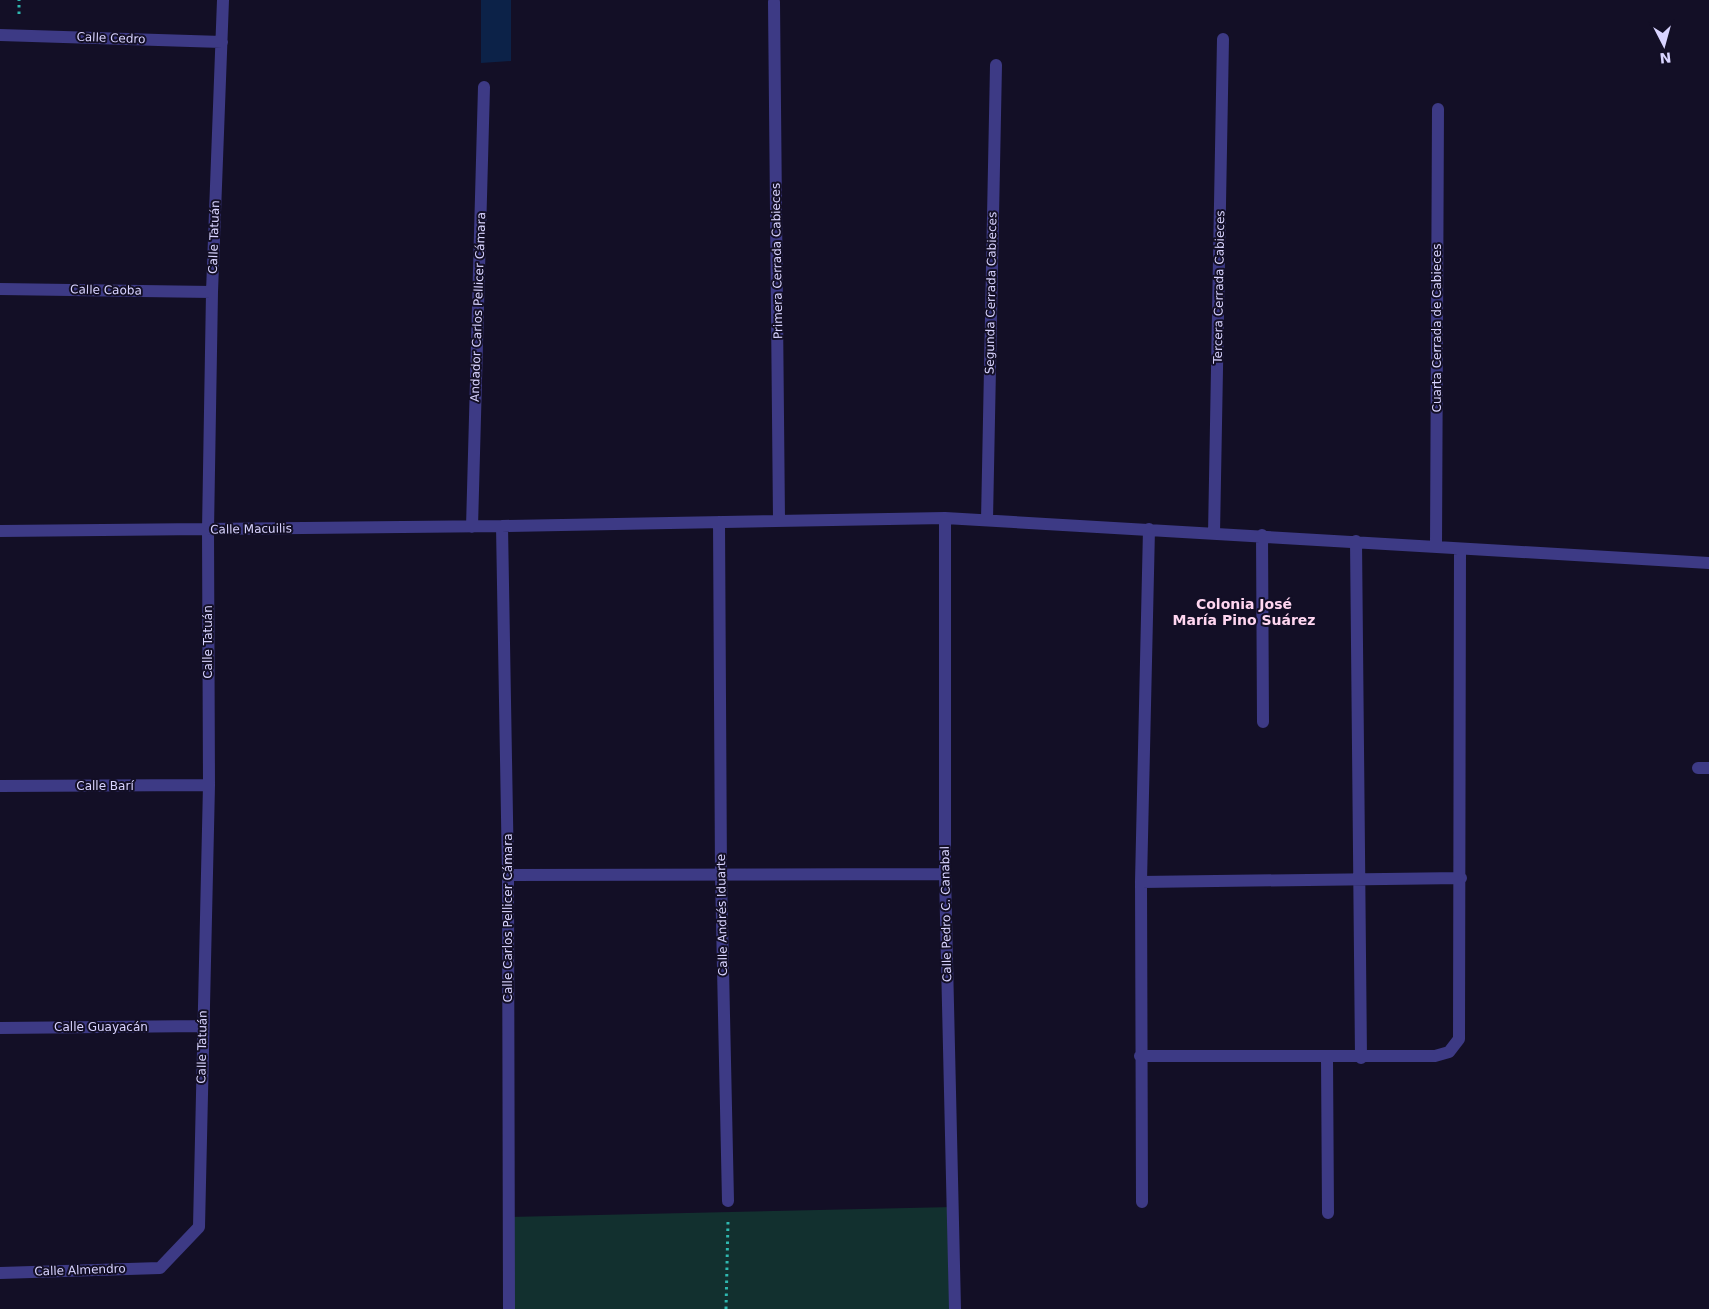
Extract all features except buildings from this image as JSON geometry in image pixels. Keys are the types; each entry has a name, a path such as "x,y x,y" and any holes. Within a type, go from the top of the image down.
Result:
{"street":[{"name":"Calle Tatuán","path":"160,1268 199,1227 209,786 208,530 212,292 223,0"},
{"name":"Primera Cerrada Cabieces","path":"774,2 779,520"},
{"name":"Calle Cedro","path":"0,35 222,42"},
{"name":"Tercera Cerrada Cabieces","path":"1214,534 1223,39"},
{"name":"Segunda Cerrada Cabieces","path":"986,520 996,65"},
{"name":"Andador Carlos Pellicer Cámara","path":"472,527 484,87"},
{"name":"Cuarta Cerrada de Cabieces","path":"1436,548 1438,109"},
{"name":"Calle Caoba","path":"0,289 212,292"},
{"name":"Calle Macuilis","path":"0,531 472,527 945,518 1709,563"},
{"name":"Calle Pedro C. Canabal","path":"945,518 945,874 955,1309"},
{"name":"Calle Andrés Iduarte","path":"720,522 721,875 728,1201"},
{"name":"Calle Carlos Pellicer Cámara","path":"502,526 508,875 509,1309"},
{"path":"1142,1202 1140,882 1149,529"},
{"path":"1262,536 1263,722"},
{"path":"1356,541 1361,1058"},
{"path":"1140,1056 1327,1058 1435,1056 1449,1052 1459,1039 1461,878 1460,549"},
{"name":"Calle Barí","path":"0,786 209,786"},
{"path":"508,875 945,874"},
{"path":"1140,882 1461,878"},
{"name":"Calle Guayacán","path":"0,1028 203,1026"},
{"path":"1327,1058 1328,1213"},
{"name":"Calle Almendro","path":"0,1273 160,1268"}],"path":[{"path":"726,1309 728,1201"}],"green space":[{"path":"953,1207 955,1309 509,1309 509,1217"}],"water":[{"path":"481,0 511,0 511,61 481,63"}],"district":[{"name":"Colonia José María Pino Suárez","path":"1244,612"}]}
